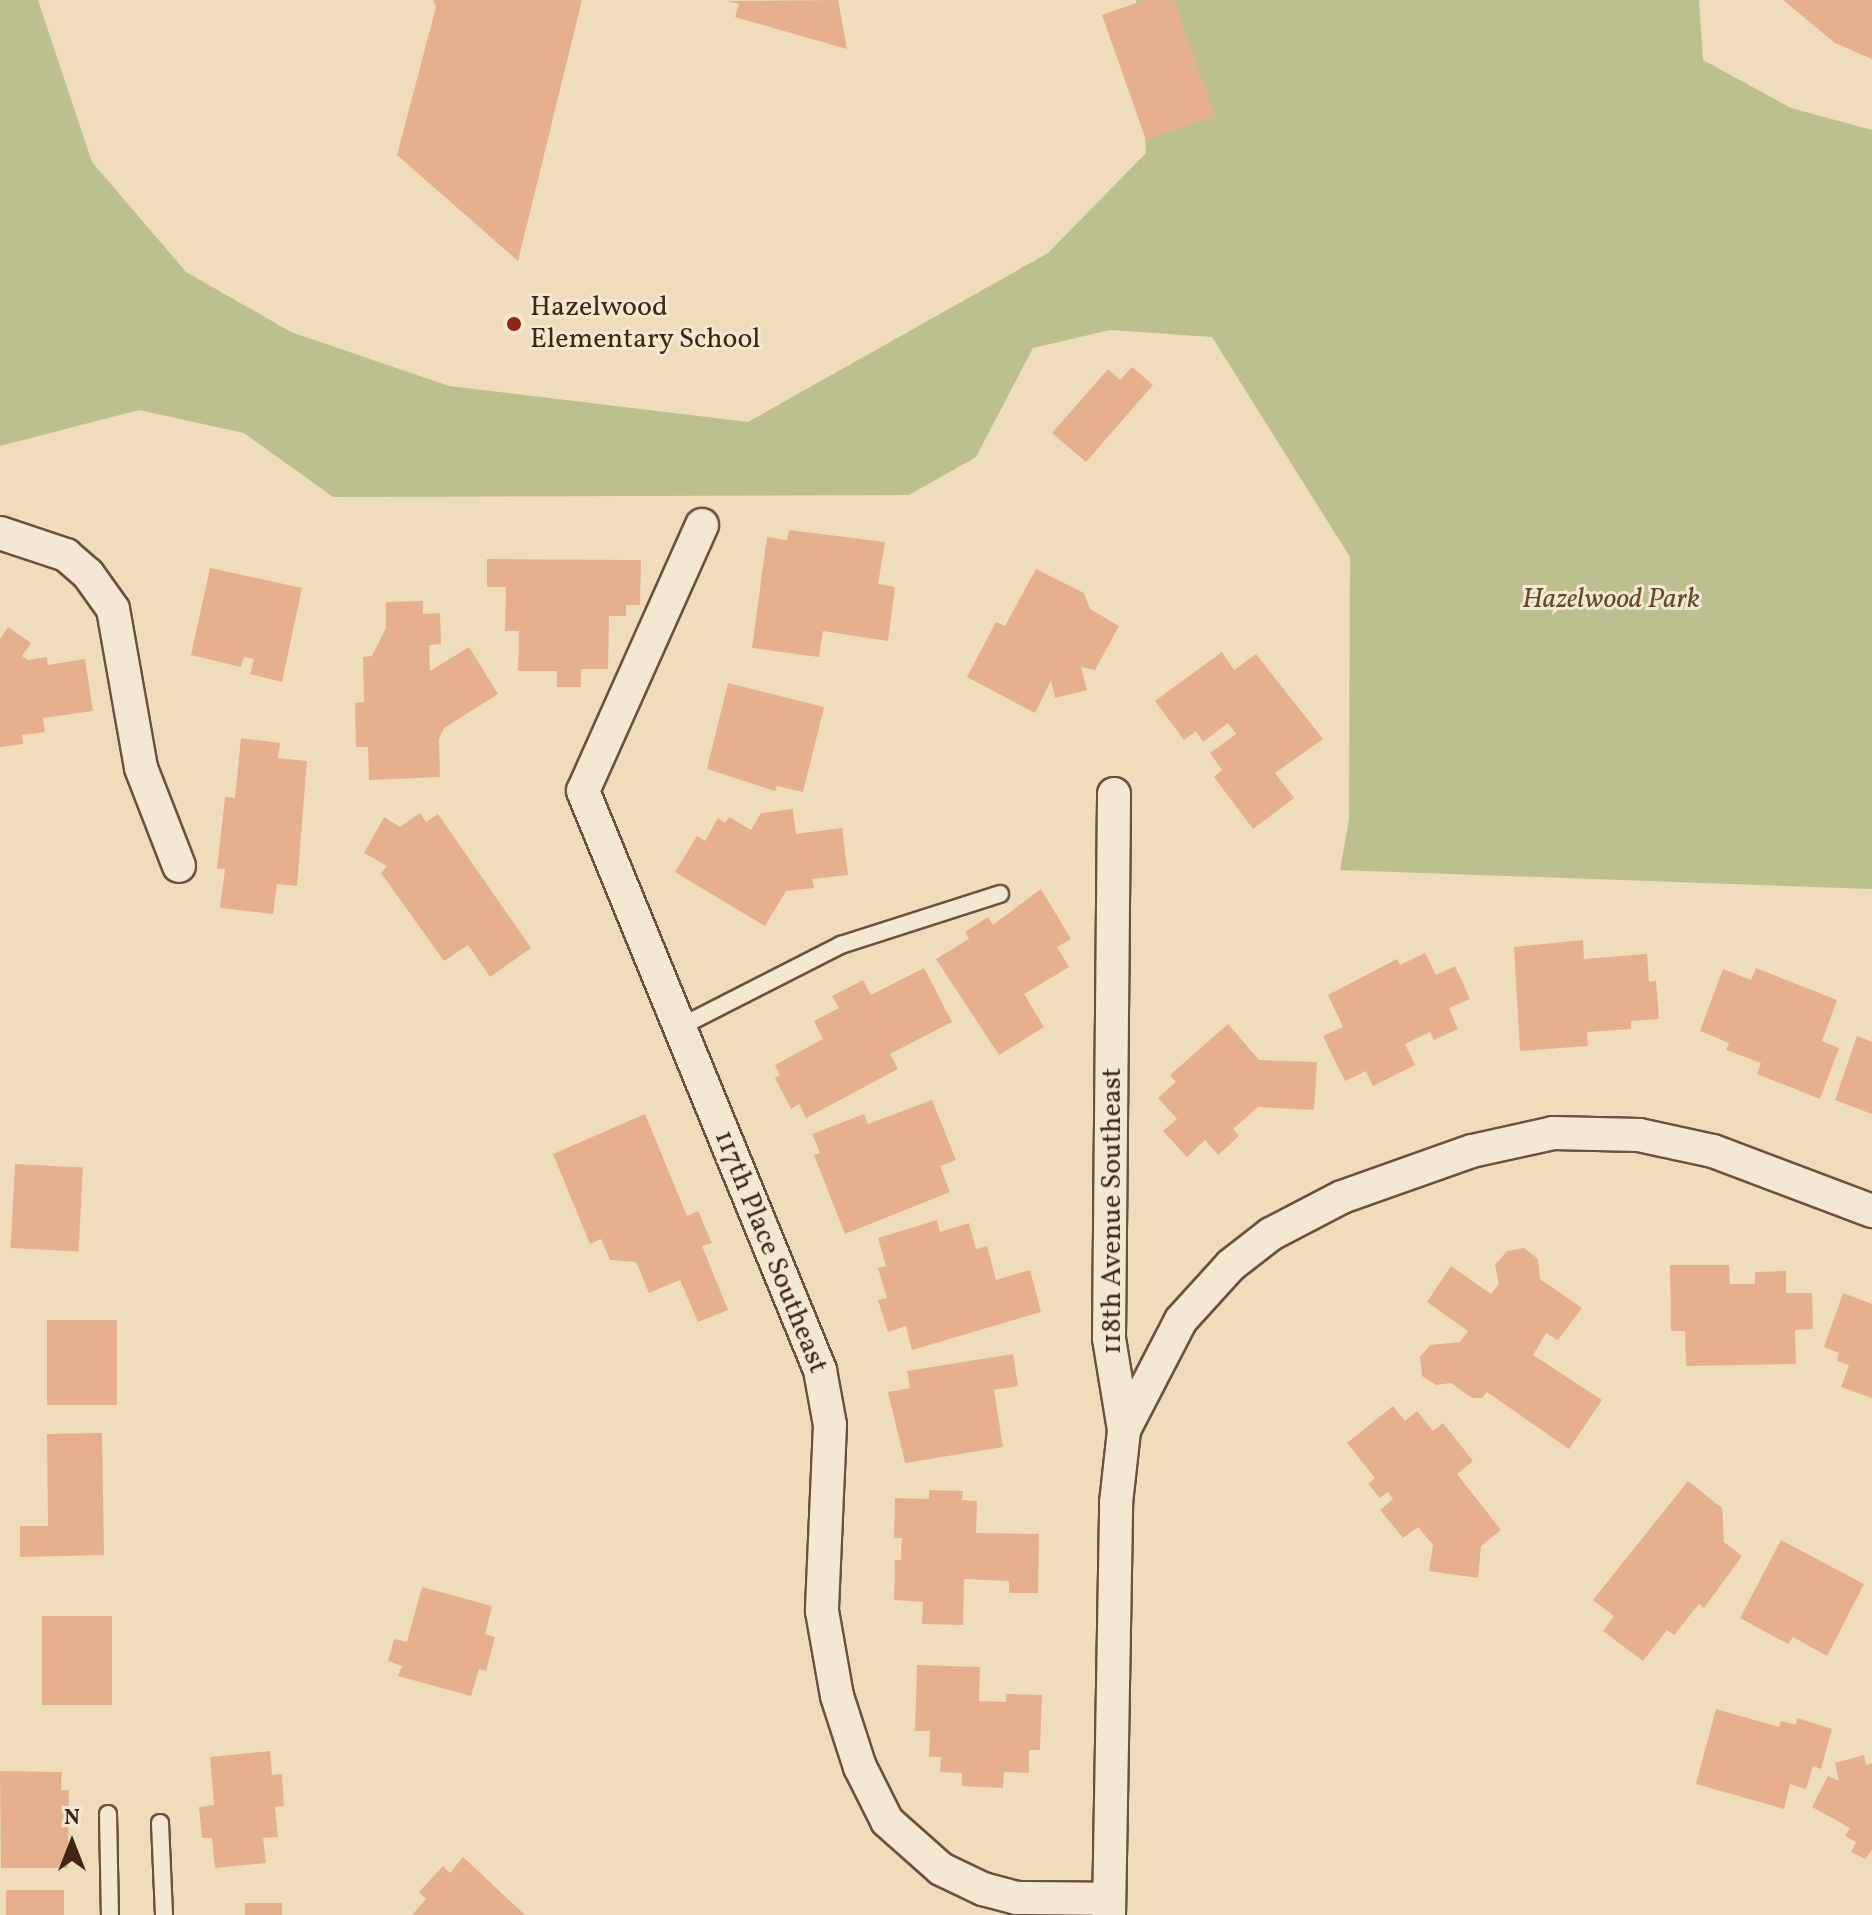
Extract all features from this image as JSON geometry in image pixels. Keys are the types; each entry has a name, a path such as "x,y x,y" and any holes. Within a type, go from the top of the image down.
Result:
{"street":[{"name":"117th Place Southeast","path":"702,525 583,791 820,1370 830,1425 822,1611 837,1696 860,1767 887,1821 941,1869 983,1889 1017,1898 1108,1907"},
{"path":"0,533 66,555 88,574 113,609 141,768 179,866"},
{"name":"118th Avenue Southeast","path":"1108,1907 1116,1503 1124,1430 1109,1338 1114,794"},
{"path":"1124,1430 1181,1320 1231,1265 1271,1234 1342,1197 1472,1151 1553,1133 1639,1135 1713,1151 1872,1211"}],"lane":[{"path":"680,1027 841,945 1000,894"},
{"path":"108,1814 110,1915"},
{"path":"160,1823 164,1915"}],"green space":[{"name":"Hazelwood Park","path":"0,0 38,0 92,162 186,272 291,332 449,386 748,422 1048,253 1146,153 1136,0 1699,0 1703,60 1791,108 1872,130 1872,889 1340,870 1349,820 1350,557 1212,337 1110,330 1033,348 976,457 909,495 333,497 244,433 139,410 0,446"}],"building":[{"path":"433,0 582,0 518,261 397,155 436,7"},
{"path":"838,0 847,49 735,17 739,4 726,1"},
{"path":"1145,0 1174,0 1215,116 1146,140 1102,15"},
{"path":"1783,0 1872,0 1872,59 1835,43"},
{"path":"1132,367 1153,385 1086,462 1052,433 1108,369 1120,380"},
{"path":"789,530 885,542 878,584 895,587 888,641 823,631 819,657 752,648 767,537 787,540"},
{"path":"487,559 641,560 640,605 626,605 626,616 609,616 608,669 581,669 581,687 557,687 557,671 518,671 519,631 505,631 506,587 487,587"},
{"path":"210,568 302,588 282,682 250,674 254,659 244,657 241,667 191,655"},
{"path":"1036,569 1084,593 1090,609 1119,626 1095,670 1081,667 1087,690 1055,698 1051,680 1035,713 967,677 996,622 1005,626"},
{"path":"423,601 423,614 440,613 441,644 429,645 430,671 469,647 498,694 444,728 439,739 440,777 369,780 368,747 356,747 355,703 364,702 363,657 372,656 386,628 386,602"},
{"path":"8,627 31,643 22,656 28,660 47,657 48,665 85,659 93,711 43,718 45,732 22,735 23,744 0,747 0,639"},
{"path":"1222,652 1234,670 1256,654 1323,739 1275,773 1294,798 1253,829 1214,777 1222,770 1210,753 1236,734 1228,723 1203,742 1196,731 1184,740 1155,701"},
{"path":"728,683 824,707 803,792 777,786 775,791 707,769"},
{"path":"241,738 280,743 278,758 307,761 297,886 277,884 273,914 220,908 225,869 217,869 225,797 235,798"},
{"path":"793,809 796,834 842,828 848,875 812,879 814,888 786,891 765,926 675,872 697,836 705,841 718,818 725,823 729,817 751,830 761,813"},
{"path":"420,813 426,822 438,814 531,948 490,977 468,945 444,961 381,873 387,866 364,853 384,817 400,827"},
{"path":"1041,889 1071,939 1057,947 1069,967 1024,994 1044,1027 999,1055 936,959 969,939 965,932 988,917 993,925"},
{"path":"1583,940 1584,959 1647,954 1649,982 1656,981 1659,1019 1631,1021 1631,1029 1587,1032 1588,1046 1520,1051 1514,947"},
{"path":"1425,953 1436,975 1455,966 1470,999 1449,1008 1458,1029 1434,1040 1430,1032 1405,1044 1415,1065 1373,1086 1366,1071 1345,1081 1323,1036 1343,1027 1328,995 1397,959 1400,965"},
{"path":"924,968 952,1022 890,1054 898,1069 806,1118 799,1104 791,1109 775,1078 780,1075 775,1065 823,1039 814,1021 839,1008 832,996 863,980 871,995"},
{"path":"1756,968 1837,1000 1822,1041 1839,1048 1820,1099 1757,1074 1761,1063 1726,1050 1729,1043 1700,1031 1723,969 1751,980"},
{"path":"1228,1024 1259,1060 1317,1062 1314,1110 1258,1107 1233,1129 1239,1136 1218,1155 1205,1140 1187,1157 1163,1131 1177,1119 1158,1098 1176,1082 1170,1075"},
{"path":"1857,1036 1872,1042 1872,1114 1835,1100"},
{"path":"932,1100 956,1160 940,1166 950,1192 845,1234 814,1155 820,1153 812,1134 864,1114 868,1124"},
{"path":"645,1114 687,1216 698,1211 712,1243 702,1246 728,1310 698,1322 680,1280 649,1293 636,1262 610,1260 601,1239 590,1244 553,1154"},
{"path":"15,1164 83,1168 79,1251 11,1248"},
{"path":"937,1220 940,1232 969,1223 976,1249 987,1246 996,1280 1030,1270 1041,1312 912,1350 906,1326 888,1332 878,1300 887,1298 878,1268 886,1266 878,1238"},
{"path":"1524,1248 1538,1259 1540,1279 1582,1308 1558,1340 1546,1333 1533,1355 1602,1400 1569,1449 1487,1392 1482,1398 1472,1398 1451,1383 1436,1385 1422,1376 1420,1357 1430,1345 1460,1342 1468,1331 1427,1302 1451,1266 1491,1294 1499,1284 1495,1265 1507,1251"},
{"path":"1670,1265 1729,1265 1730,1284 1755,1284 1755,1272 1786,1271 1786,1293 1812,1293 1813,1329 1795,1330 1796,1364 1686,1366 1685,1331 1671,1331"},
{"path":"1843,1293 1872,1304 1872,1398 1841,1387 1849,1365 1837,1361 1839,1353 1824,1347"},
{"path":"47,1320 117,1320 117,1405 47,1405"},
{"path":"1013,1354 1018,1386 994,1390 1003,1447 905,1463 888,1392 910,1388 907,1371"},
{"path":"1393,1406 1405,1421 1417,1411 1433,1431 1443,1423 1473,1461 1457,1474 1501,1530 1481,1546 1478,1578 1429,1571 1433,1545 1418,1527 1403,1538 1380,1510 1393,1499 1388,1492 1380,1498 1368,1484 1375,1478 1347,1443"},
{"path":"102,1433 104,1555 20,1557 20,1526 48,1526 47,1434"},
{"path":"1688,1481 1722,1508 1724,1542 1742,1556 1704,1608 1699,1604 1674,1635 1667,1630 1643,1661 1603,1631 1614,1616 1593,1600"},
{"path":"929,1490 963,1491 962,1500 977,1501 976,1533 1039,1534 1038,1593 1009,1593 1009,1581 964,1579 963,1625 922,1624 923,1602 894,1600 895,1560 901,1560 902,1538 894,1538 895,1498 929,1499"},
{"path":"1781,1540 1864,1584 1827,1656 1793,1637 1788,1644 1740,1618"},
{"path":"422,1587 492,1606 485,1634 495,1637 486,1671 479,1669 471,1696 398,1676 402,1666 388,1661 394,1639 407,1642"},
{"path":"42,1616 112,1616 112,1705 42,1705"},
{"path":"917,1665 980,1667 979,1701 1006,1702 1006,1694 1042,1695 1040,1750 1029,1750 1029,1773 1004,1772 1003,1788 962,1786 962,1773 940,1772 941,1757 929,1757 930,1731 915,1731"},
{"path":"1716,1709 1779,1727 1781,1721 1796,1725 1797,1718 1832,1729 1821,1769 1813,1766 1806,1789 1790,1784 1784,1809 1696,1784"},
{"path":"270,1751 272,1775 282,1774 284,1806 275,1807 278,1837 263,1838 266,1863 215,1868 212,1838 202,1838 199,1807 214,1805 210,1757"},
{"path":"1864,1755 1866,1765 1872,1763 1872,1850 1865,1859 1851,1852 1856,1842 1845,1836 1850,1828 1812,1807 1828,1776 1839,1781 1835,1763"},
{"path":"0,1771 62,1772 61,1790 69,1790 68,1868 1,1868"},
{"path":"463,1857 525,1915 412,1915 426,1899 419,1892 443,1866 450,1873"},
{"path":"6,1890 64,1890 64,1915 6,1915"},
{"path":"245,1903 282,1903 282,1915 245,1915"}],"place":[{"name":"Hazelwood Elementary School","path":"514,324"}]}
